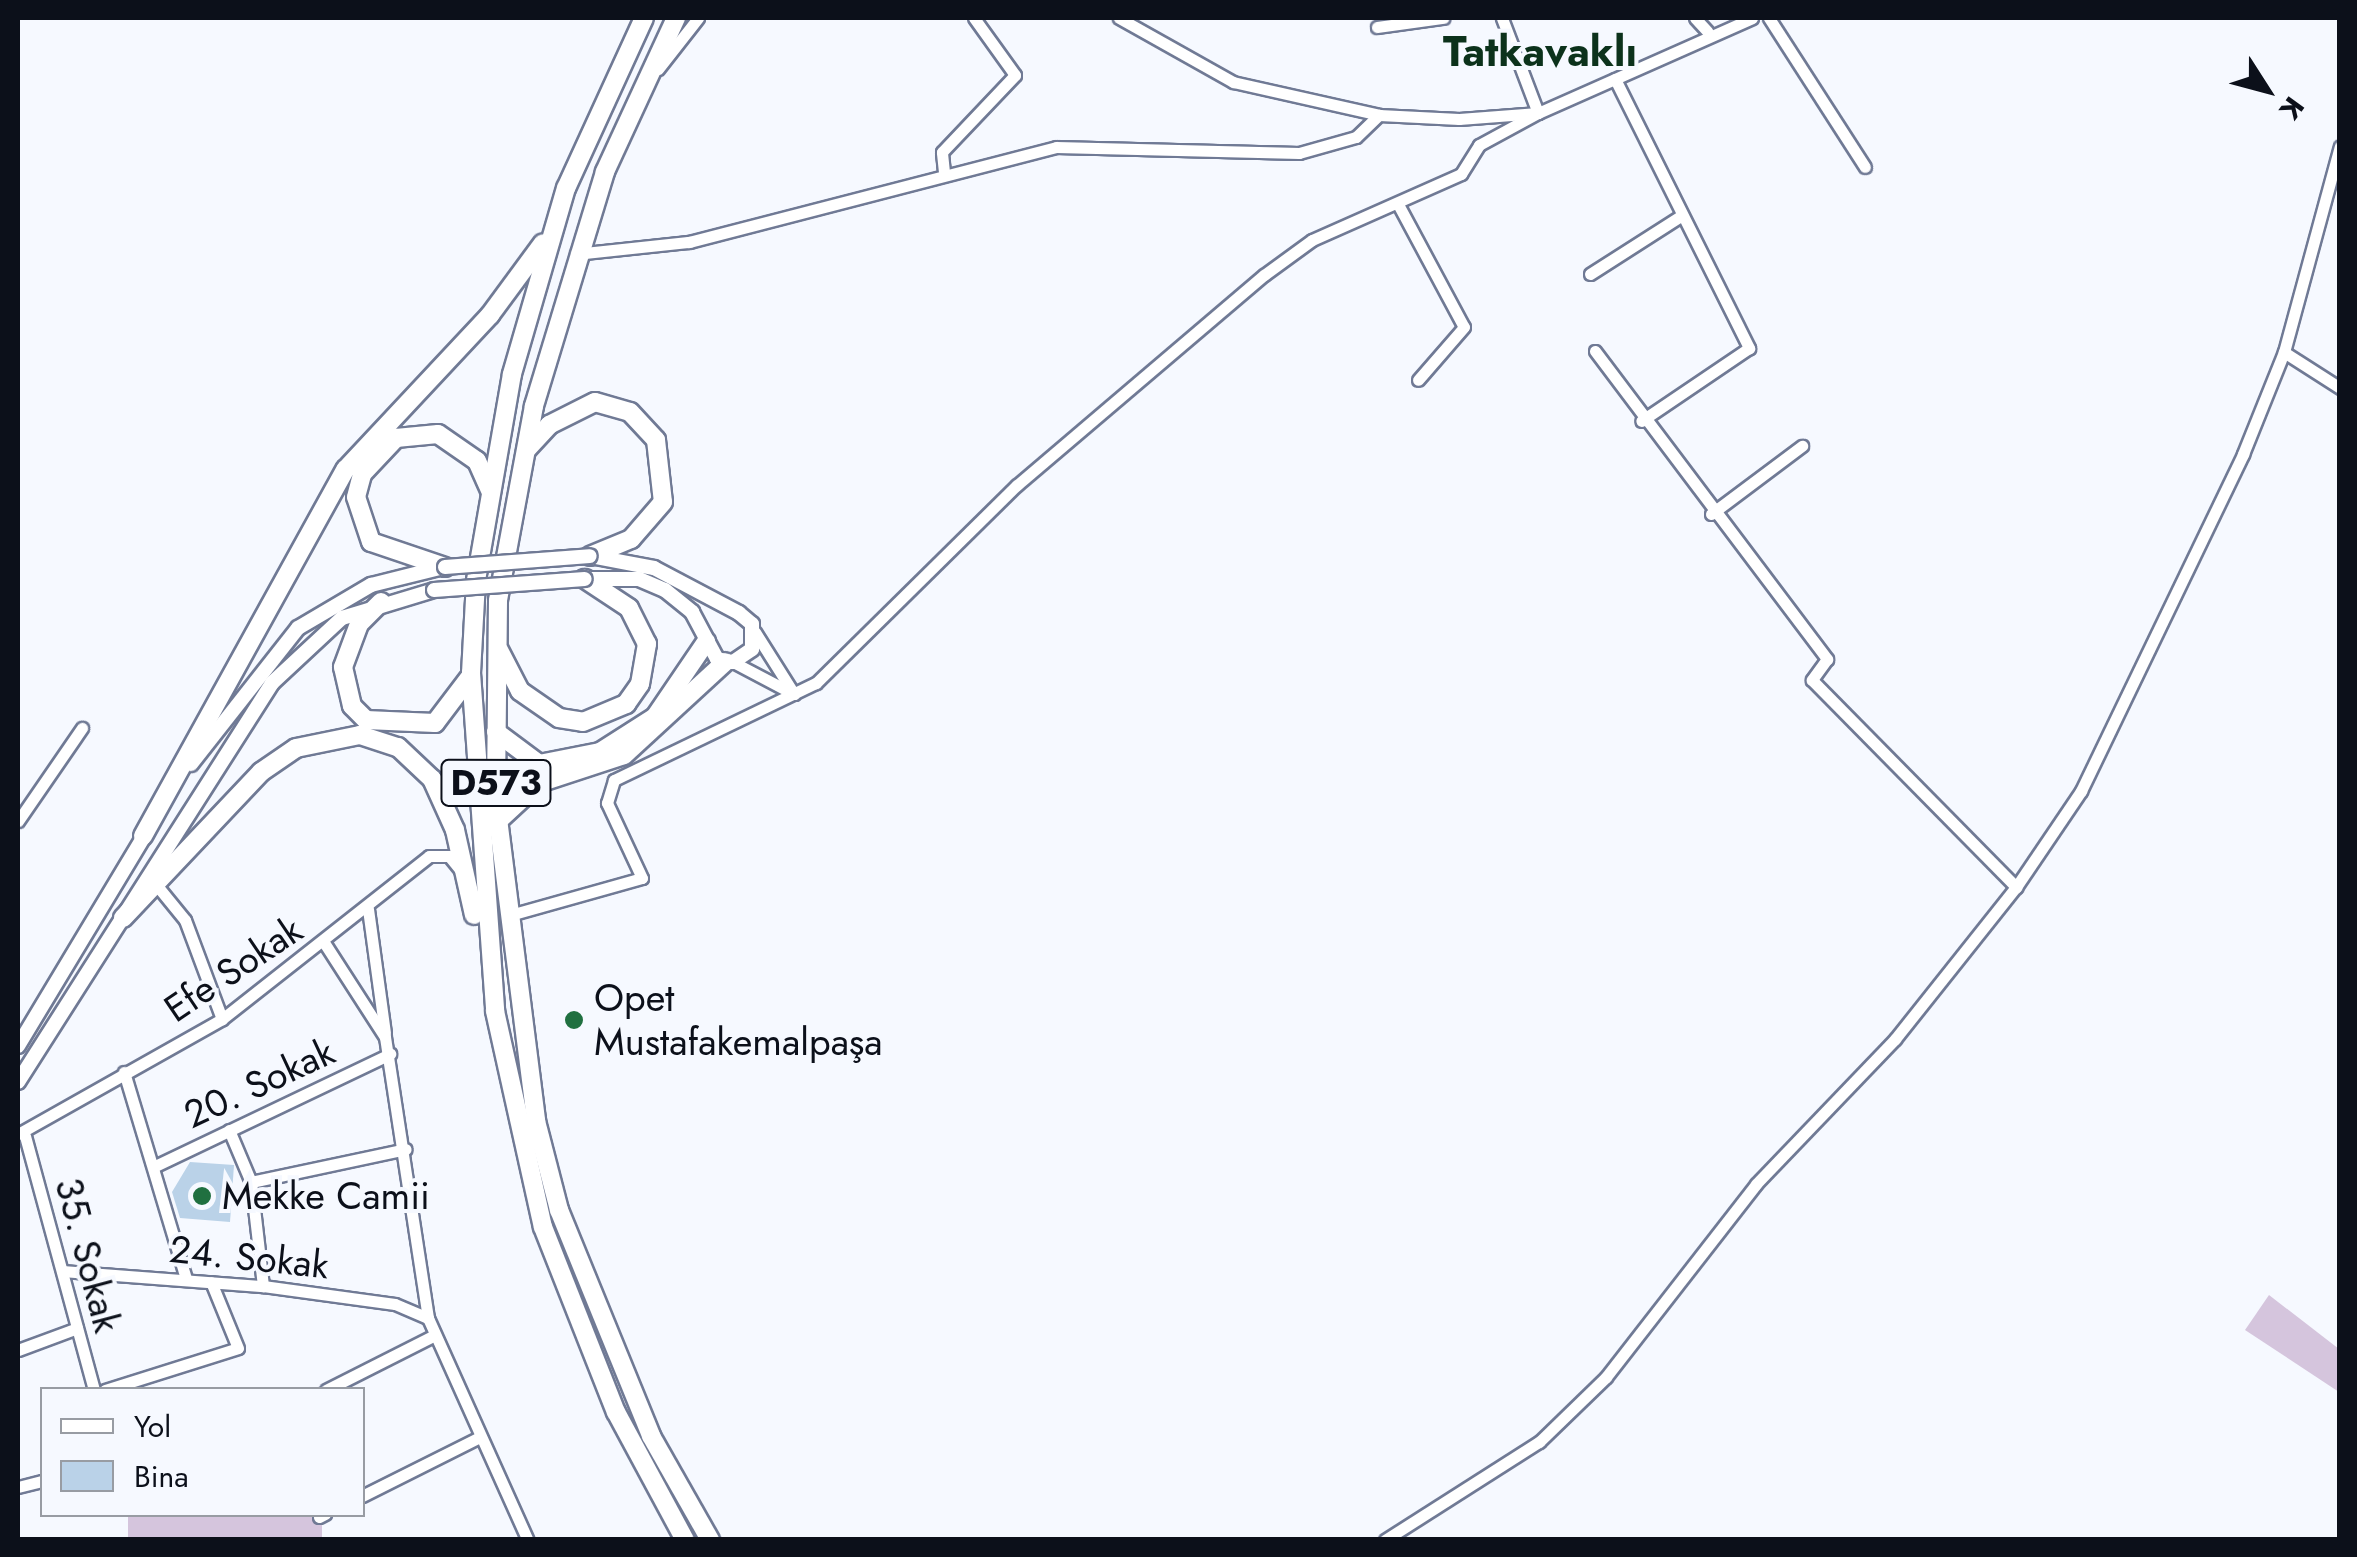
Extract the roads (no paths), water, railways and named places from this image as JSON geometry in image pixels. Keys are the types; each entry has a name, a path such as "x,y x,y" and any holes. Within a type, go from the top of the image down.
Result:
{"highway":[{"name":"D573","path":"644,18 556,222 490,491 471,673 495,1010 543,1227 575,1320 685,1540"},
{"name":"D573","path":"676,18 642,87 576,254 524,454 498,649 496,732 498,821 536,1121 559,1210 652,1436 710,1540"},
{"path":"143,836 346,469 490,315 556,222"},
{"path":"524,454 549,425 595,402 630,412 656,440 663,502 631,539 590,556"},
{"path":"445,567 371,542 356,497 362,474 396,438 438,434 477,460 490,491"},
{"path":"498,649 520,691 559,718 605,717 626,704 640,684 647,644 629,608 585,579"},
{"path":"381,602 359,624 343,667 352,706 366,720 435,723 471,673"},
{"path":"496,732 538,764 600,752 655,717 705,641"},
{"path":"498,821 539,782 624,755 729,662"},
{"path":"123,918 151,880 261,772 340,735 381,740 418,762 446,803 495,1010"}],"main road":[{"path":"18,1046 143,836 240,691 298,628 371,585 445,567 590,556 654,568 730,612 755,632 752,649 729,662 705,641 665,590 639,579 434,590 381,602 310,641 272,683 151,880"},
{"path":"705,641 714,617 730,612"},
{"path":"18,1082 123,918"}],"street":[{"path":"642,87 698,18"},
{"path":"944,172 942,152 1015,75 974,18"},
{"path":"1119,18 1233,82 1379,115 1538,113"},
{"path":"1376,27 1443,18"},
{"path":"1502,18 1538,113"},
{"path":"1696,18 1707,31"},
{"path":"510,915 642,878 605,791 816,684 1017,485 1264,275 1312,240 1399,206 1460,174 1479,145 1538,113 1615,79 1707,31 1752,18"},
{"path":"1769,18 1865,167"},
{"path":"1615,79 1679,218 1749,348 1641,421"},
{"path":"576,254 689,242 944,172 1056,146 1300,153 1356,138 1379,115"},
{"path":"1386,1540 1540,1442 1606,1377 1756,1184 1895,1039 2016,887 2117,718 2284,352 2340,146"},
{"path":"1399,206 1464,327 1418,380"},
{"path":"1590,274 1679,218"},
{"path":"1595,352 1711,514 1827,659 1812,680 2016,887"},
{"path":"2284,352 2340,388"},
{"path":"1711,514 1802,446"},
{"path":"755,632 794,694"},
{"path":"729,662 794,694"},
{"path":"18,821 82,728"},
{"name":"Efe Sokak","path":"21,1135 124,1072 222,1019 325,944 429,856 449,856 466,876"},
{"path":"151,880 186,920 222,1019"},
{"path":"368,909 428,1318 528,1540"},
{"path":"325,944 385,1037"},
{"name":"20. Sokak","path":"154,1167 390,1054"},
{"path":"124,1072 186,1279"},
{"path":"229,1130 251,1182 262,1286"},
{"name":"35. Sokak","path":"21,1135 93,1387"},
{"path":"251,1182 406,1149"},
{"name":"24. Sokak","path":"62,1271 262,1286 395,1304 428,1318"},
{"path":"114,1387 238,1348 211,1282"},
{"path":"18,1350 77,1328"},
{"path":"332,1387 435,1336"},
{"path":"365,1494 480,1437"}],"place":[{"name":"Opet Mustafakemalpaşa","path":"574,1020"},
{"name":"Mekke Camii","path":"202,1196"}],"district":[{"name":"Tatkavaklı","path":"1540,52"}]}
